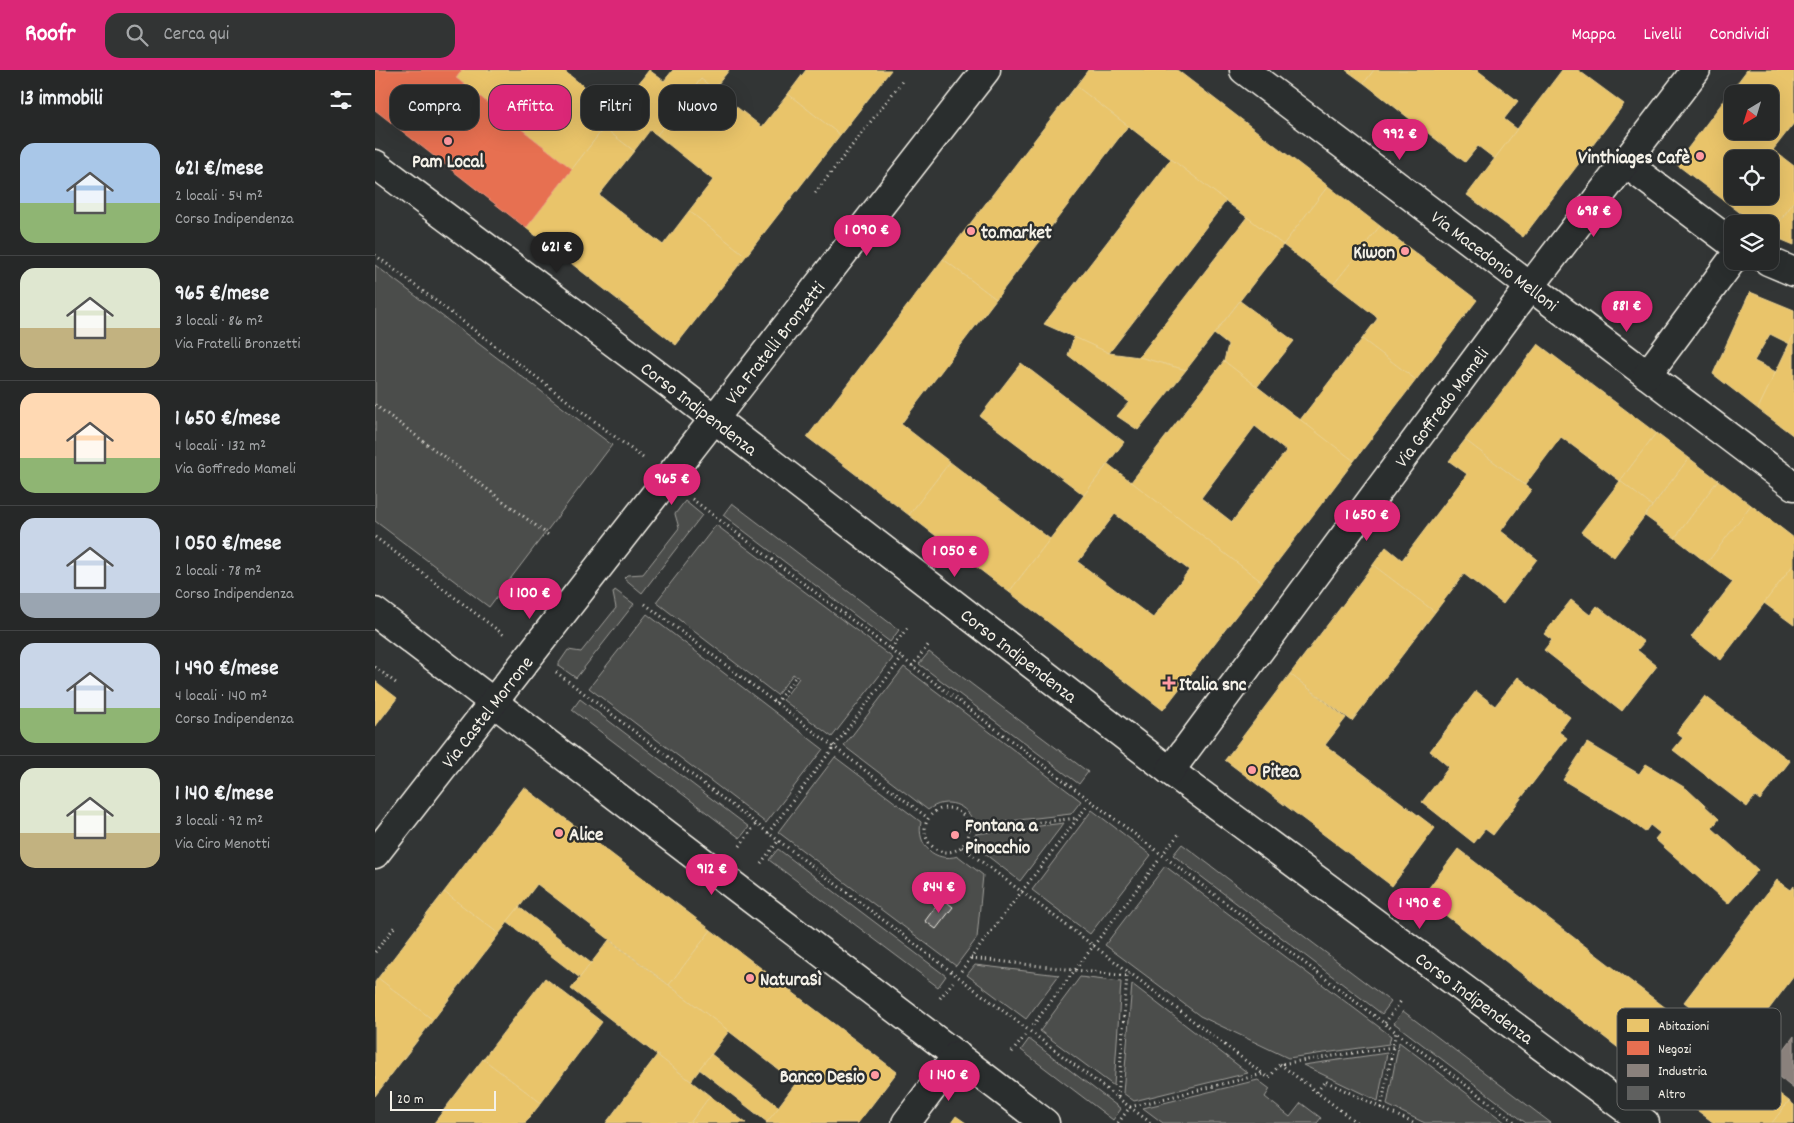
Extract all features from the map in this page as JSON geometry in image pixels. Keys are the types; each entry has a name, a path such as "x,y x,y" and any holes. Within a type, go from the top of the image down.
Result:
{"street":[{"name":"Via Fratelli Bronzetti","path":"598,567 986,70"},
{"name":"Via Macedonio Melloni","path":"1244,70 1794,486"},
{"name":"Via Goffredo Mameli","path":"1170,771 1530,286 1696,70"},
{"path":"1625,163 1724,237"},
{"name":"Corso Indipendenza","path":"375,164 713,418 1170,771 1617,1102"},
{"path":"1779,266 1794,272"},
{"path":"1647,374 1725,270"},
{"name":"Via Castel Morrone","path":"375,854 598,567"},
{"path":"375,612 1045,1123"},
{"path":"906,1123 957,1055"},
{"name":"Corso Indipendenza","path":"1627,1110 1645,1123"}],"path":[{"path":"815,193 903,80"},
{"path":"375,255 648,462"},
{"path":"375,405 551,537"},
{"path":"688,497 1516,1123"},
{"path":"375,537 510,640"},
{"path":"645,604 928,818"},
{"path":"891,649 907,628"},
{"path":"912,666 929,644"},
{"path":"768,833 902,658"},
{"path":"375,667 396,683"},
{"path":"553,670 1151,1123"},
{"path":"776,703 796,676"},
{"path":"961,971 1087,806"},
{"path":"945,808 953,809 963,814 969,823 969,830 969,838 962,847 947,853 933,848 925,836 928,818 938,810 945,808"},
{"path":"969,830 1078,818"},
{"path":"740,846 756,824"},
{"path":"1165,850 1179,834"},
{"path":"761,863 779,840"},
{"path":"962,847 1269,1078 1280,1064 1393,1047"},
{"path":"1033,1025 1159,860"},
{"path":"375,952 396,925"},
{"path":"971,958 1129,974"},
{"path":"1118,1098 1129,974"},
{"path":"940,998 953,982"},
{"path":"1385,1023 1401,1002"},
{"path":"1381,1108 1396,1032"},
{"path":"1012,1052 1025,1036"},
{"path":"1280,1064 1357,1123"},
{"path":"1118,1123 1130,1107 1263,1074"},
{"path":"1317,1092 1325,1081 1413,1123"}],"shaded area":[{"path":"375,265 612,445 489,607 375,521"},
{"path":"685,501 702,515 642,593 624,578 627,575 643,574 679,528 675,514"},
{"path":"732,503 899,630 890,642 723,515"},
{"path":"716,525 893,658 832,737 783,700 799,678 793,674 777,695 656,602"},
{"path":"615,590 634,604 576,678 559,666 559,663 568,650 581,652 616,608 613,593"},
{"path":"647,614 823,749 766,823 589,688"},
{"path":"929,652 1088,772 1079,784 919,664"},
{"path":"904,667 1081,801 1071,814 975,825 967,812 956,804 942,803 928,810 844,746"},
{"path":"580,699 749,827 740,838 572,710"},
{"path":"835,757 921,822 921,838 929,850 942,857 958,856 983,875 977,938 956,966 778,832"},
{"path":"1092,810 1151,855 1090,934 1032,890"},
{"path":"1064,823 1020,881 972,844 975,834"},
{"path":"1182,844 1391,1002 1382,1014 1173,855"},
{"path":"778,849 946,976 938,987 769,860"},
{"path":"1165,866 1391,1036 1389,1044 1288,1058 1200,1016 1105,945"},
{"path":"975,965 1059,975 1026,1019 967,975"},
{"path":"1080,977 1121,982 1114,1086 1040,1031"},
{"path":"1132,984 1248,1073 1134,1101 1123,1093"},
{"path":"1403,1011 1551,1123 1526,1123 1394,1023"},
{"path":"1029,1039 1121,1109 1113,1120 1021,1050"},
{"path":"1399,1042 1506,1123 1425,1123 1387,1105"},
{"path":"1387,1053 1378,1101 1303,1065"},
{"path":"1258,1080 1270,1089 1265,1097 1290,1117 1301,1103 1321,1118 1317,1123 1163,1123 1143,1108"}],"building: Abitazioni":[{"path":"462,70 563,70 582,85 581,130 602,130 572,169 522,130 571,130 571,85 489,85 489,104 479,96 479,85 465,85 456,78"},
{"path":"649,70 664,81 673,70 729,70 717,85 709,85 701,79 696,85 659,85 659,130 661,130 657,135 650,130 634,151 607,130 649,130 649,85 637,85"},
{"path":"806,70 891,70 840,135 788,94"},
{"path":"1088,70 1177,70 1328,186 1283,245 1076,86"},
{"path":"1346,70 1374,70 1364,83"},
{"path":"1374,70 1477,70 1518,101 1504,119 1517,129 1495,159 1478,146 1465,162 1364,83"},
{"path":"1562,70 1578,70 1624,104 1523,237 1467,195"},
{"path":"1747,70 1794,70 1794,123 1773,150 1724,150 1724,200 1676,164 1724,100 1724,140 1779,140 1779,85 1736,85"},
{"path":"701,79 709,85 696,85"},
{"path":"1076,86 1128,126 996,299 943,259"},
{"path":"788,94 840,135 746,256 689,211 713,180 657,135 661,130 736,130 736,107 762,127"},
{"path":"602,130 607,130 634,151 599,195 663,245 689,211 746,256 676,345 526,228"},
{"path":"1779,155 1794,166 1794,202 1779,221 1779,215 1743,215 1730,205 1779,205"},
{"path":"1171,159 1226,201 1109,353 1044,324"},
{"path":"1328,186 1380,226 1334,284 1283,245"},
{"path":"1794,202 1794,245 1779,239 1779,223"},
{"path":"1247,217 1283,245 1186,370 1139,357"},
{"path":"1380,226 1477,300 1416,380 1362,339 1378,318 1334,284"},
{"path":"943,259 996,299 901,424 950,462 909,515 807,437"},
{"path":"1750,292 1794,310 1794,334 1790,344 1770,334 1754,361 1776,372 1758,409 1713,374"},
{"path":"1240,301 1294,341 1257,387 1224,361 1228,345 1214,334"},
{"path":"1794,334 1794,436 1758,409"},
{"path":"1074,337 1109,353 1139,357 1186,370 1138,430 1117,416 1129,402 1068,355"},
{"path":"1362,339 1416,380 1354,461 1300,420"},
{"path":"1538,344 1656,433 1620,481 1561,437 1525,485 1465,440"},
{"path":"1224,361 1354,461 1262,582 1131,482","holes":["1255,426 1286,451 1232,522 1201,498"]},
{"path":"1021,363 1124,442 1084,495 980,416"},
{"path":"1656,433 1689,458 1652,506 1620,481"},
{"path":"1465,440 1531,490 1501,531 1537,559 1503,604 1464,574 1435,612 1373,565 1386,547 1402,560 1467,474 1449,461"},
{"path":"1689,458 1718,480 1675,538 1645,516"},
{"path":"950,462 1050,539 1009,592 909,515"},
{"path":"1108,464 1262,582 1163,710 1009,592","holes":["1115,514 1189,570 1153,618 1078,562"]},
{"path":"1718,480 1751,505 1707,563 1675,538"},
{"path":"1620,481 1652,506 1614,557 1581,532"},
{"path":"1751,505 1794,538 1794,564 1721,660 1691,637 1733,582 1707,563"},
{"path":"1794,564 1794,625 1764,603"},
{"path":"1373,565 1435,612 1352,721 1290,674"},
{"path":"1571,600 1590,615 1597,606 1644,642 1637,650 1657,666 1622,711 1544,650 1552,640 1544,634"},
{"path":"1290,674 1346,718 1325,745 1435,828 1392,886 1225,760"},
{"path":"1518,677 1570,717 1559,732 1567,738 1493,835 1485,829 1474,843 1422,802 1449,767 1430,751 1476,691 1495,706"},
{"path":"375,681 397,698 375,727"},
{"path":"1705,696 1790,761 1760,800 1755,796 1747,807 1673,750 1683,738 1676,733"},
{"path":"1587,743 1639,774 1646,764 1687,789 1719,819 1712,828 1758,870 1728,904 1655,839 1660,833 1650,825 1645,832 1628,819 1563,780"},
{"path":"524,787 711,930 669,985 537,884 499,934 444,892"},
{"path":"1458,849 1666,1008 1617,1008 1617,1047 1422,897"},
{"path":"1777,880 1791,890 1794,886 1794,976 1770,1008 1692,1008 1684,1002"},
{"path":"444,892 499,934 433,1020 378,978"},
{"path":"519,907 591,963 580,978 507,922"},
{"path":"711,930 897,1072 858,1123 766,1123 796,1083 669,985"},
{"path":"609,940 729,1031 691,1081 571,989"},
{"path":"378,978 433,1020 375,1096 375,982"},
{"path":"545,978 602,1022 541,1103 483,1059"},
{"path":"711,1054 779,1107 767,1122 699,1069"},
{"path":"657,1055 710,1096 690,1123 606,1123"},
{"path":"483,1059 541,1103 525,1123 434,1123"},
{"path":"1781,1095 1789,1101 1772,1123 1714,1123 1697,1110 1781,1110"},
{"path":"710,1096 746,1123 690,1123"},
{"path":"1789,1101 1794,1105 1794,1123 1772,1123"},
{"path":"956,1116 966,1123 951,1123"}],"building: Negozi":[{"path":"375,70 462,70 456,78 465,85 390,85 390,122 375,110"},
{"path":"479,96 489,104 489,130 522,130 572,169 526,228 401,130 479,130"}],"building: Industria":[{"path":"1794,1036 1794,1089 1781,1079 1781,1053"}],"building: Altro":[{"path":"942,898 953,907 936,929 925,921"}],"place":[{"name":"Pam Local","path":"448,141"},
{"name":"Vinthiages Cafè","path":"1700,156"},
{"name":"to.market","path":"971,231"},
{"name":"Kiwon","path":"1405,251"},
{"name":"Italia snc","path":"1169,683"},
{"name":"Pitea","path":"1252,770"},
{"name":"Alice","path":"559,833"},
{"name":"Fontana a Pinocchio","path":"955,835"},
{"name":"NaturaSì","path":"750,978"},
{"name":"Banco Desio","path":"875,1075"}]}
